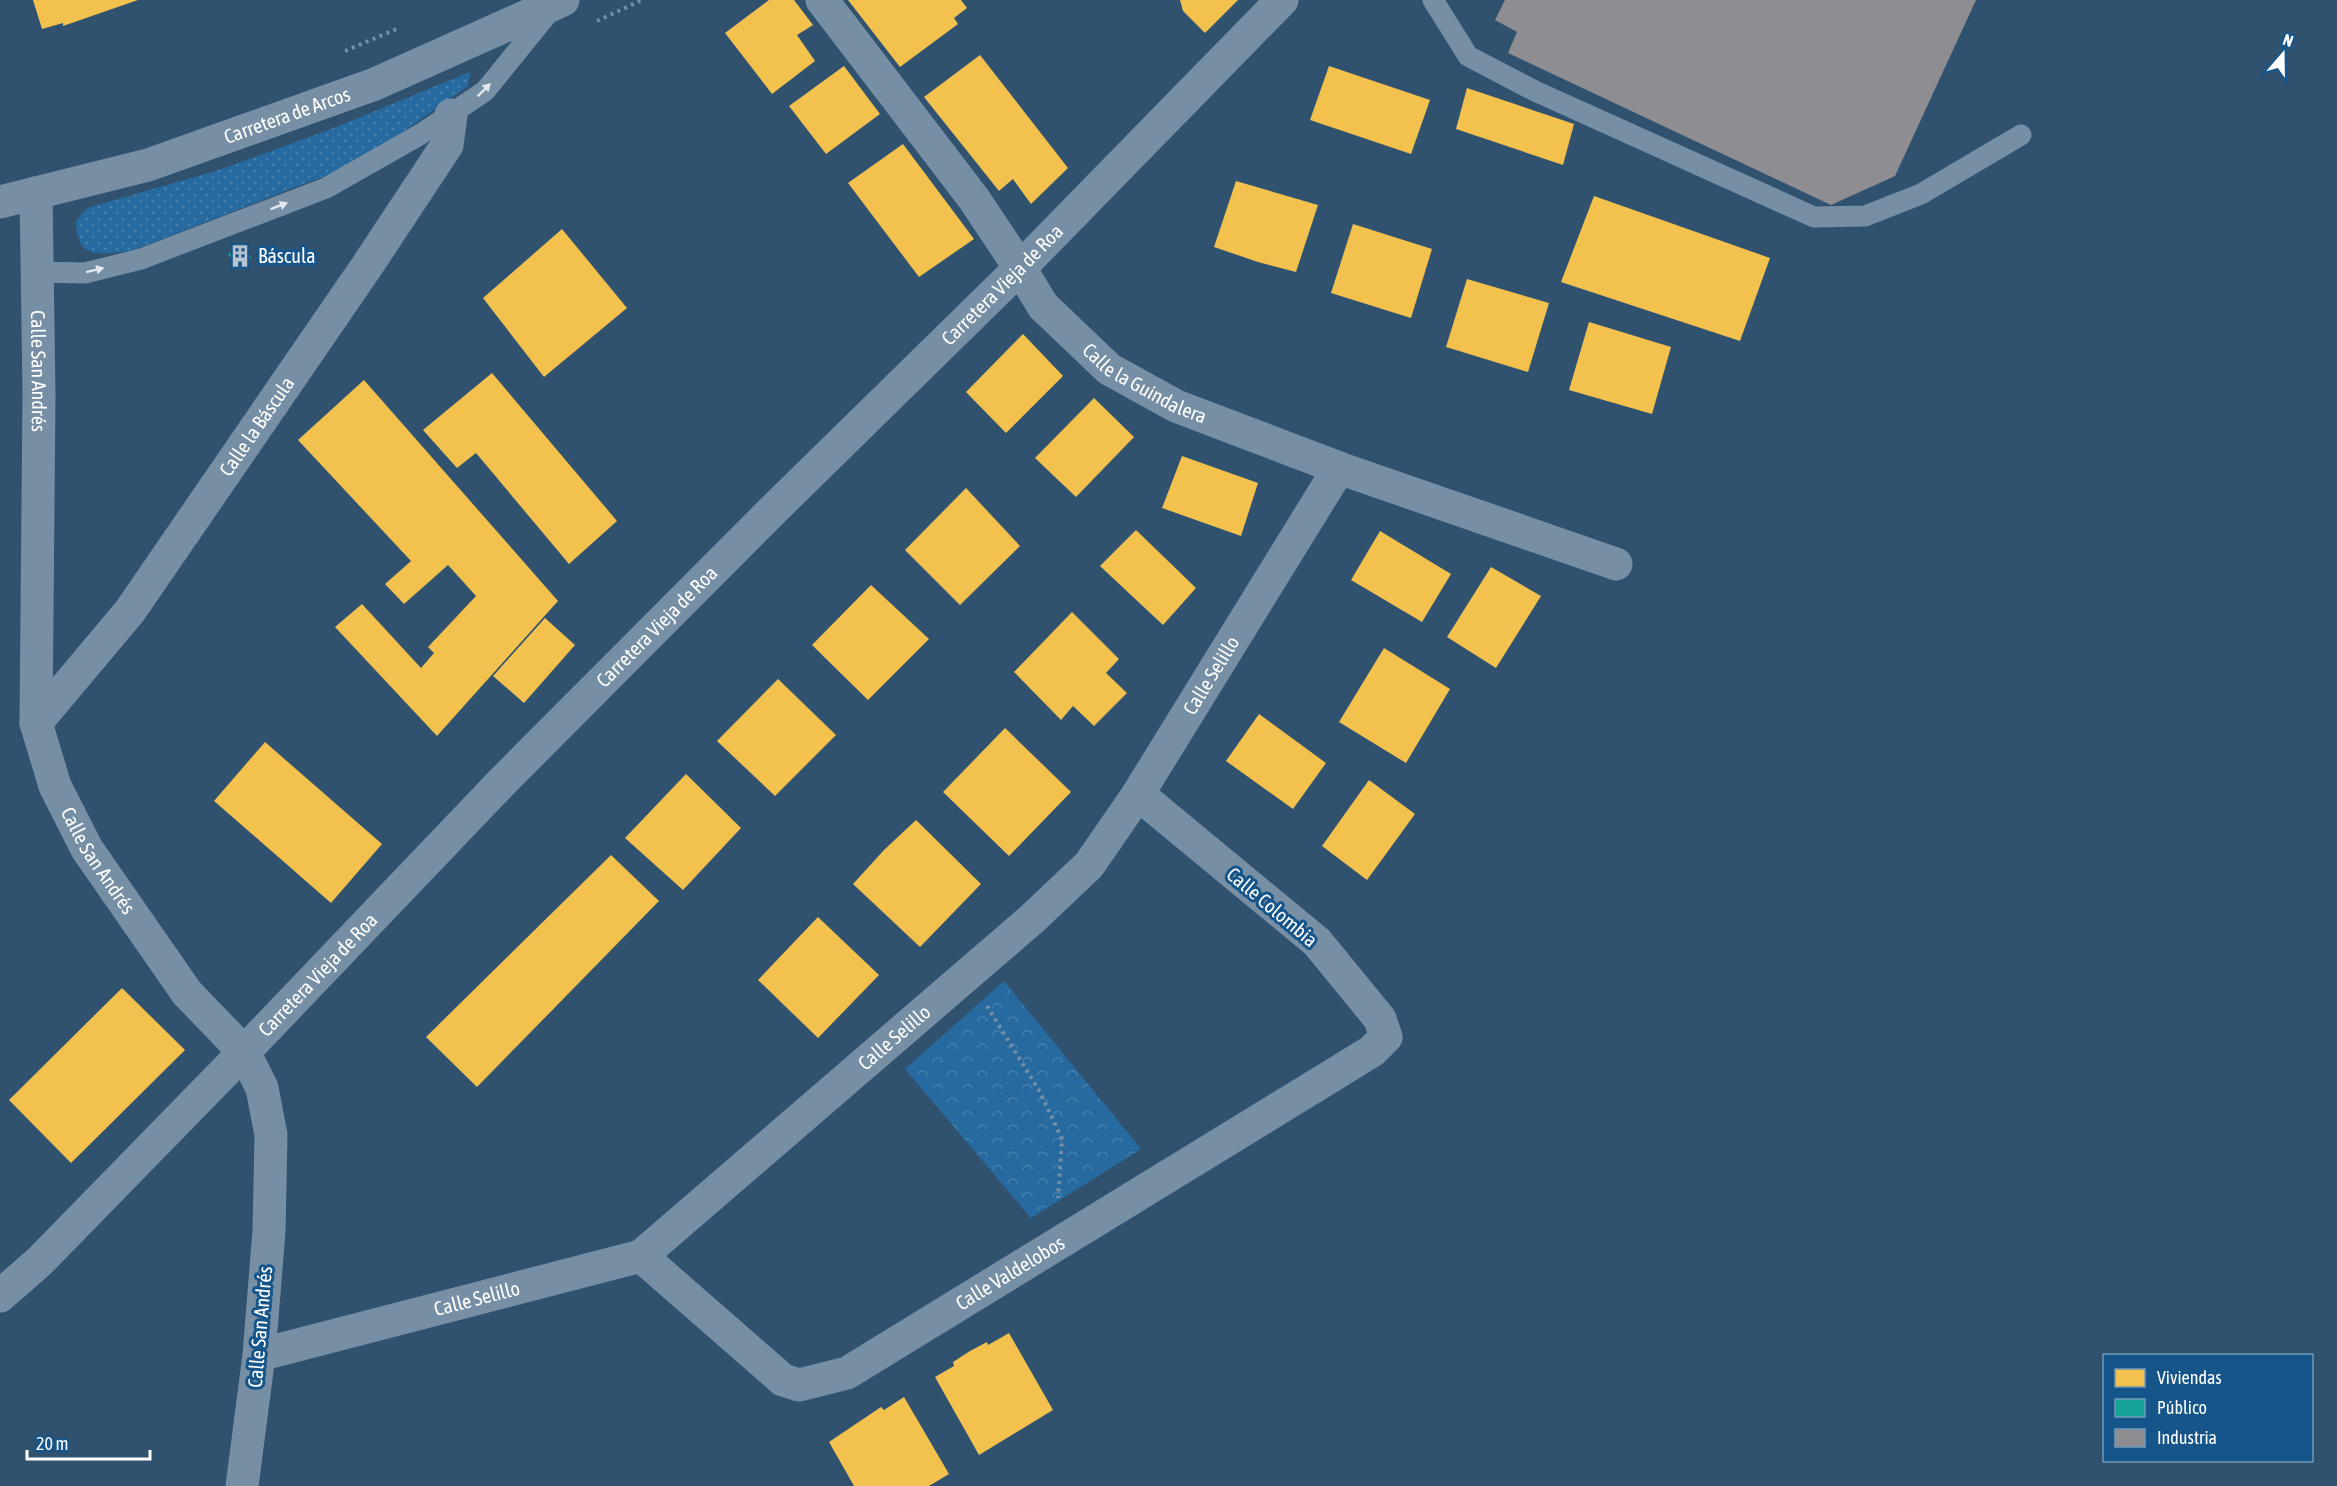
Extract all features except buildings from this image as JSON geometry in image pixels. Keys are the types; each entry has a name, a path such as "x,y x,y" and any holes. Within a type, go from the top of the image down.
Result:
{"street":[{"name":"Calle la Guindalera","path":"822,0 975,199 1043,306 1109,369 1176,406 1339,468 1616,564"},
{"name":"Carretera Vieja de Roa","path":"0,1296 40,1261 512,772 768,514 1020,268 1282,0"},
{"name":"Carretera de Arcos","path":"0,202 148,165 375,84 559,2"},
{"name":"Calle la Báscula","path":"36,723 130,611 367,266 447,145 451,115"},
{"name":"Calle San Andrés","path":"36,193 39,406 36,723 55,786 87,849 187,993 244,1052 262,1088 271,1135 269,1231 259,1355 242,1486"},
{"name":"Calle Selillo","path":"259,1355 641,1256 1033,918 1089,865 1138,794 1339,468"},
{"name":"Calle Colombia","path":"1138,794 1317,942 1380,1019 1386,1037"},
{"name":"Calle Valdelobos","path":"641,1256 783,1380 799,1385 847,1373 1372,1051 1386,1037"},
{"name":"Carretera Vieja de Roa","path":"0,1312 40,1261"}],"lane":[{"path":"1433,0 1468,56 1536,90 1814,218 1865,216 1921,194 2021,135"},
{"path":"37,272 85,273 141,259 326,188 451,115 485,91 559,2"}],"path":[{"path":"966,976 1041,1092 1062,1139 1061,1173 1052,1247"}],"green space":[{"path":"470,72 468,86 393,139 332,173 131,251 92,252 81,243 77,234 76,221 87,208 219,170 331,129"},
{"path":"1004,981 1141,1149 1031,1218 905,1069"}],"place":[{"name":"Báscula","path":"240,256"}]}
